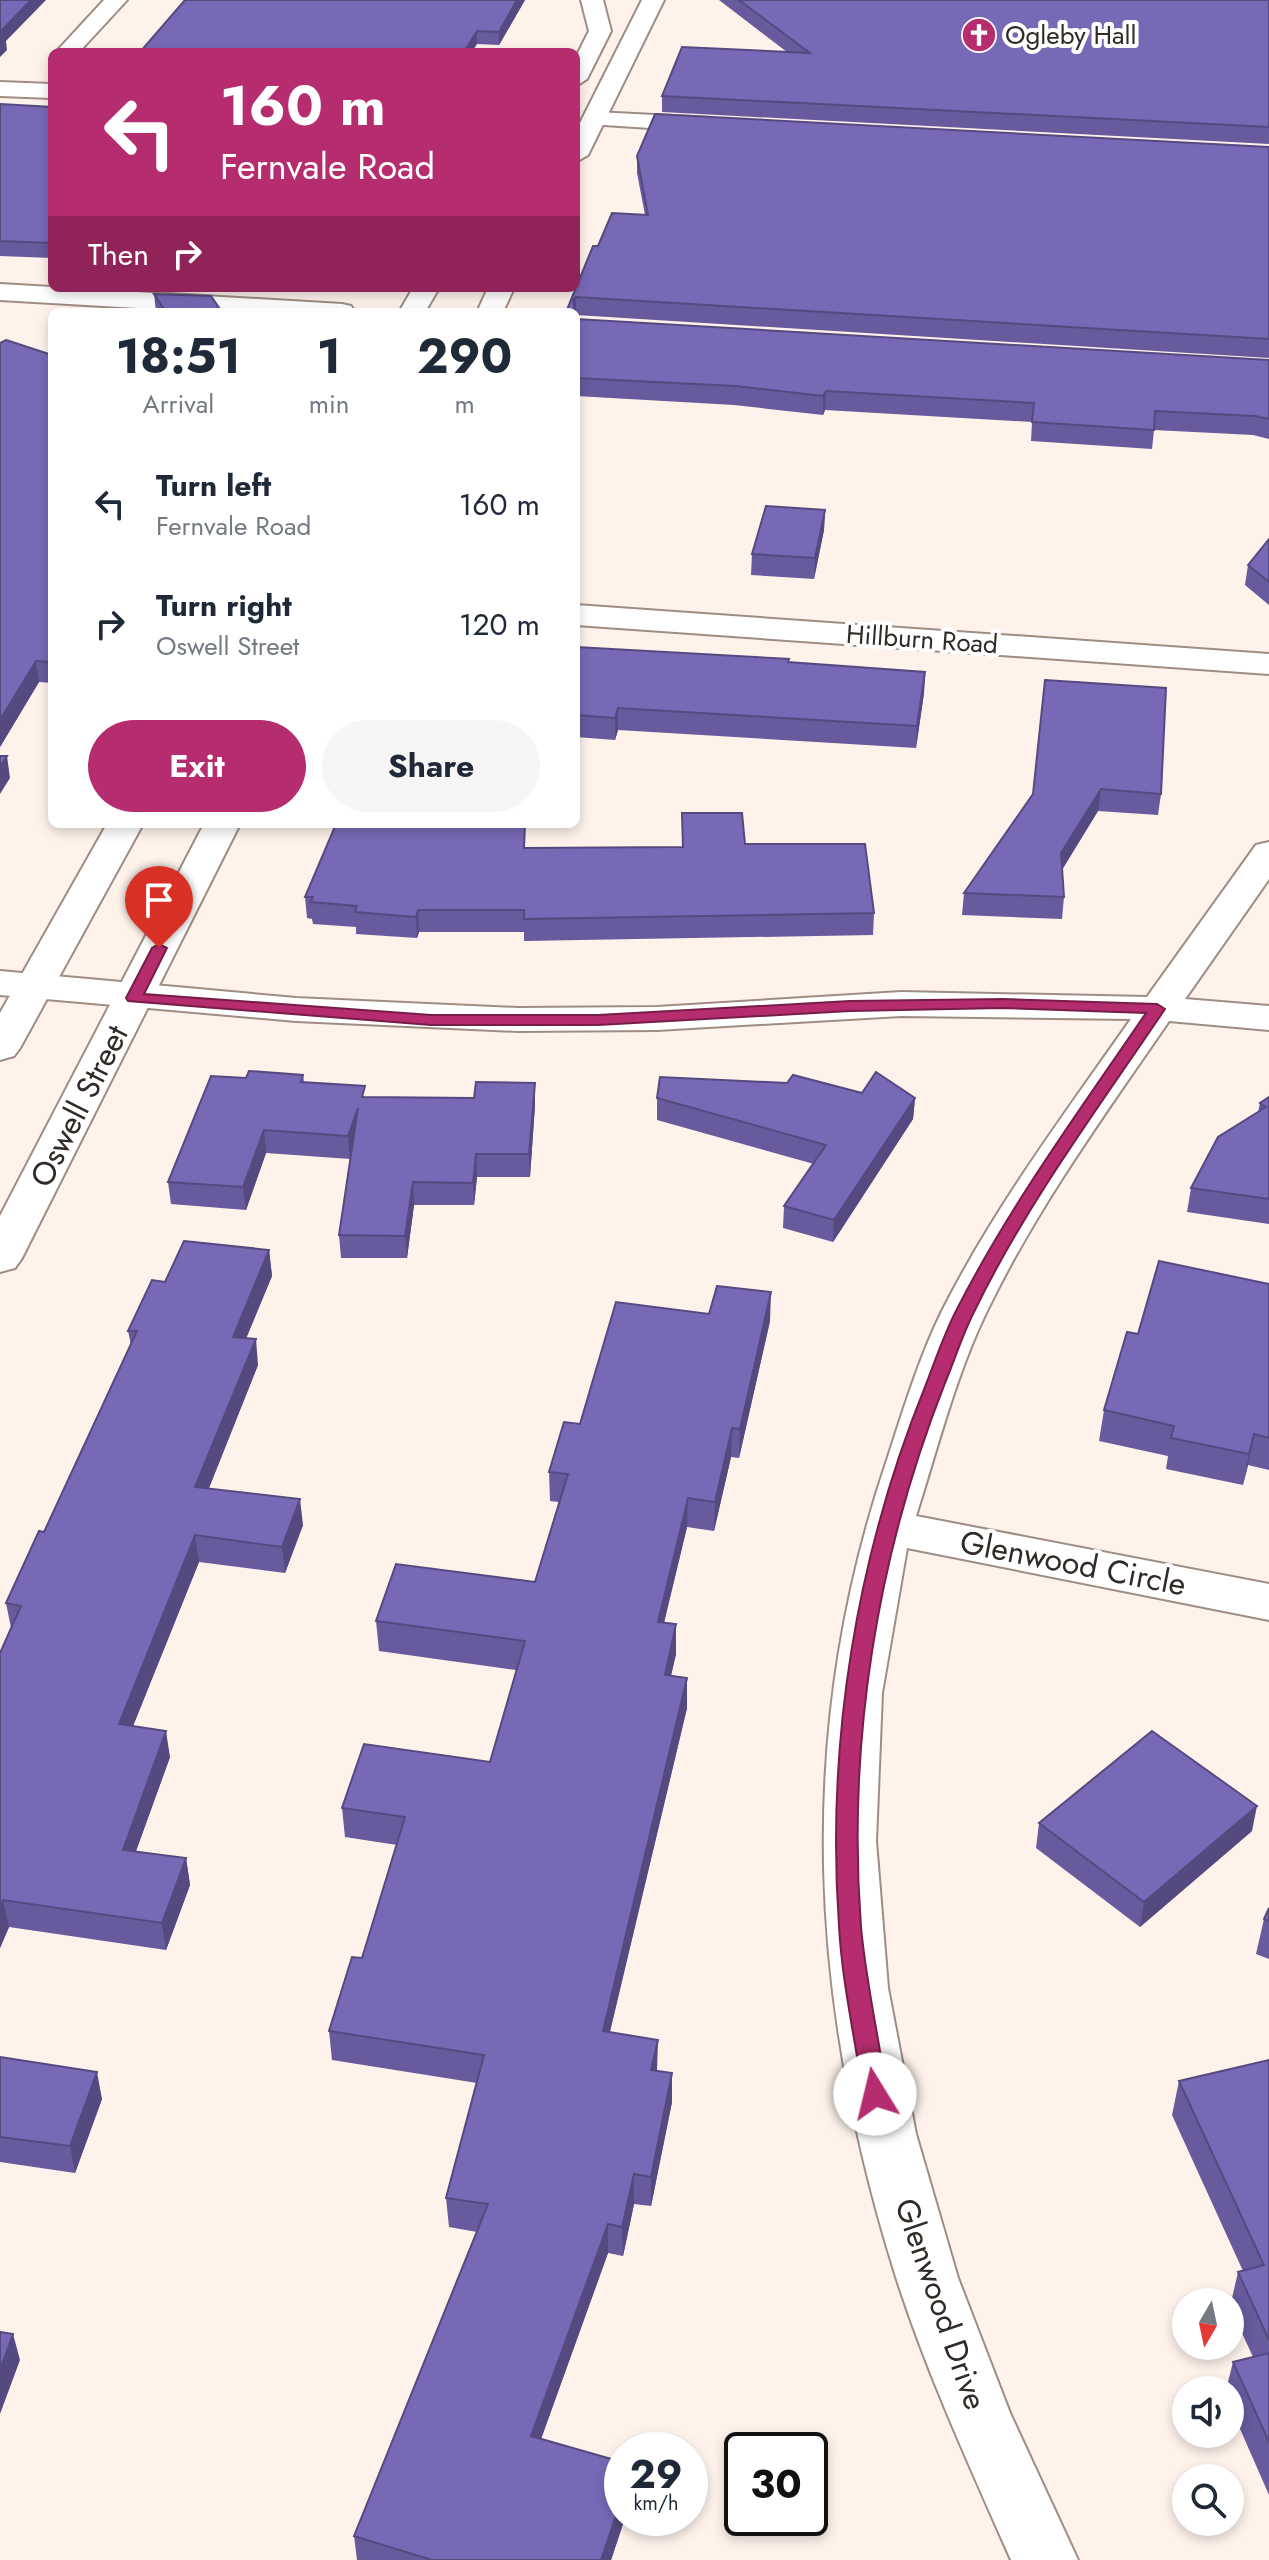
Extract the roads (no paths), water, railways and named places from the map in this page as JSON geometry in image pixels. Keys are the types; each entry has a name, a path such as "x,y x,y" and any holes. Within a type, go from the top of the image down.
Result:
{"street":[{"path":"71,48 116,0"},
{"path":"573,26 590,0"},
{"path":"580,71 600,31 590,0"},
{"path":"580,140 586,118 653,0"},
{"path":"0,89 42,91"},
{"path":"586,118 737,126"},
{"path":"0,292 274,308"},
{"name":"Hillburn Road","path":"580,615 1269,664"},
{"path":"0,1048 17,985 122,828"},
{"name":"Oswell Street","path":"0,1258 220,828"},
{"name":"Glenwood Drive","path":"1045,2560 1004,2478 925,2278 875,2094 850,1928 847,1776 865,1624 887,1527 910,1448 964,1312 1017,1216 1157,1009 1269,853"},
{"path":"17,985 134,998 431,1020 598,1020 850,1006 988,1004 1157,1009 1269,1018"},
{"name":"Glenwood Circle","path":"887,1527 1266,1602"}],"place":[{"name":"Ogleby Hall","path":"979,35"}]}
